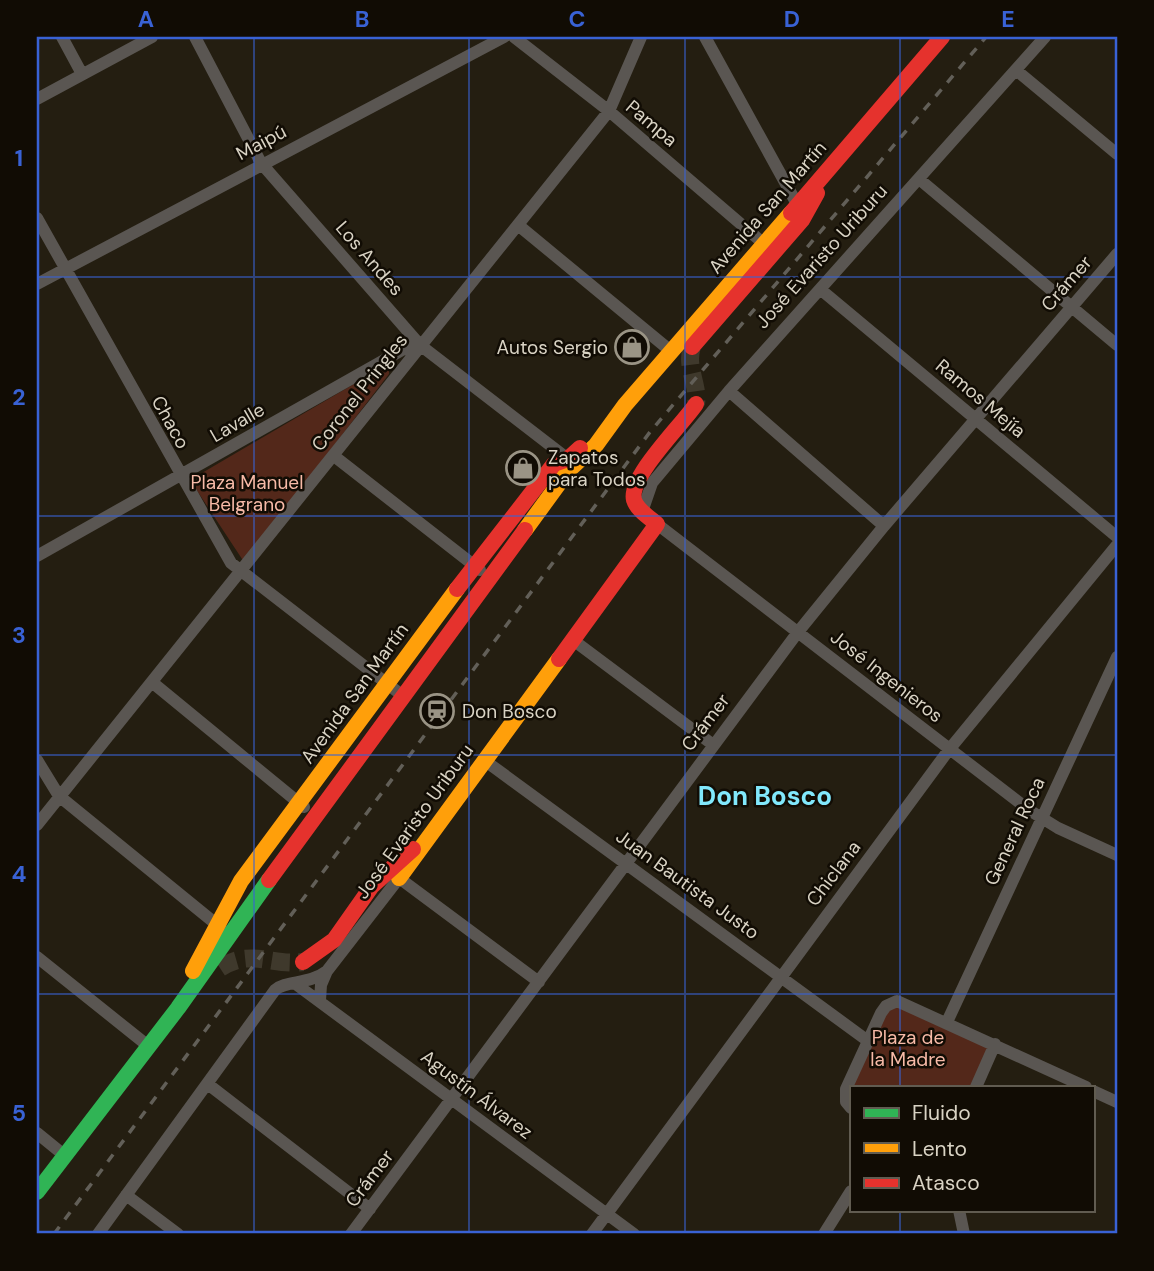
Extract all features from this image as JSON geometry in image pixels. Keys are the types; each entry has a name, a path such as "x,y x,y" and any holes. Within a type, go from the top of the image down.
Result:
{"main road":[{"name":"Avenida San Martín","path":"37,1192 150,1041 223,930 314,815 568,471 596,445 625,405 942,37"},
{"path":"692,347 802,220 824,174"},
{"path":"642,512 634,499 636,481 685,424 696,404"},
{"name":"Avenida San Martín","path":"223,930 241,881 474,566 549,470 558,461 568,458 608,415 625,405"},
{"path":"517,540 512,534 551,481 549,470"},
{"name":"José Ingenieros","path":"642,512 657,524"},
{"name":"José Evaristo Uriburu","path":"399,877 657,524"},
{"path":"303,962 325,950 390,866 428,837"},
{"path":"79,1135 132,1082 220,968"}],"street":[{"path":"62,37 82,74"},
{"path":"37,99 152,37"},
{"name":"Los Andes","path":"195,37 261,163 420,345 568,458"},
{"name":"Maipú","path":"37,284 261,163 504,37"},
{"name":"Pampa","path":"514,37 609,111 763,243"},
{"name":"Coronel Pringles","path":"37,825 609,111 641,37"},
{"path":"705,37 797,204"},
{"name":"José Evaristo Uriburu","path":"642,512 652,483 729,391 1045,37"},
{"path":"1016,70 1117,154"},
{"path":"919,178 1117,345"},
{"name":"Chaco","path":"37,218 230,563 402,696"},
{"path":"518,225 671,352"},
{"name":"Crámer","path":"351,1234 627,863 712,744 798,632 884,526 1117,254"},
{"name":"Ramos Mejía","path":"820,289 1117,537"},
{"name":"Lavalle","path":"37,556 402,350 420,345"},
{"path":"729,391 884,526"},
{"path":"334,456 489,578"},
{"name":"José Ingenieros","path":"657,524 948,751 1041,818 1117,855"},
{"name":"Chiclana","path":"592,1234 948,751 1117,545"},
{"path":"573,640 712,744"},
{"name":"General Roca","path":"947,1022 1117,657"},
{"path":"153,683 314,815"},
{"path":"37,760 59,796 223,930"},
{"name":"Juan Bautista Justo","path":"484,760 868,1041"},
{"path":"37,809 59,796"},
{"path":"399,877 539,982"},
{"name":"José Evaristo Uriburu","path":"320,1000 321,985 327,971 399,877"},
{"path":"37,957 150,1041"},
{"name":"José Evaristo Uriburu","path":"98,1234 209,1085 275,990 286,984 297,985 311,981 327,971"},
{"name":"Agustín Álvarez","path":"297,985 634,1234"},
{"path":"850,1106 845,1096 868,1041 886,1006 897,1001 1084,1086"},
{"path":"975,1086 995,1044"},
{"path":"209,1085 370,1209"},
{"path":"1094,1091 1117,1102"},
{"path":"37,1133 64,1155"},
{"path":"824,1234 850,1193"},
{"path":"126,1195 178,1234"},
{"path":"959,1212 964,1234"}],"green space":[{"name":"Plaza Manuel Belgrano","path":"383,367 389,370 389,374 244,562 190,480"},
{"name":"Plaza de la Madre","path":"891,1002 995,1044 976,1086 851,1086"}],"tunnel":[{"path":"692,347 690,361 696,404"},
{"path":"220,968 231,962 251,958 303,962"}],"railway":[{"path":"54,1234 650,432 986,37"}],"traffic: fast":[{"path":"37,1192 178,1008 269,880"}],"traffic: slow":[{"path":"525,530 568,471 596,445 625,405 791,213"},
{"path":"193,971 241,881 457,589"},
{"path":"399,878 559,659"}],"traffic: jam":[{"path":"791,213 942,37"},
{"path":"692,347 802,220 817,193"},
{"path":"559,659 657,524 636,504 634,490 658,451 696,404"},
{"path":"457,589 554,464 568,459 580,448"},
{"path":"269,880 525,530"},
{"path":"303,962 334,940 372,886 413,849"}],"place":[{"name":"Autos Sergio","path":"632,347"},
{"name":"Zapatos para Todos","path":"523,468"},
{"name":"Don Bosco","path":"437,711"}],"district":[{"name":"Don Bosco","path":"765,796"}]}
